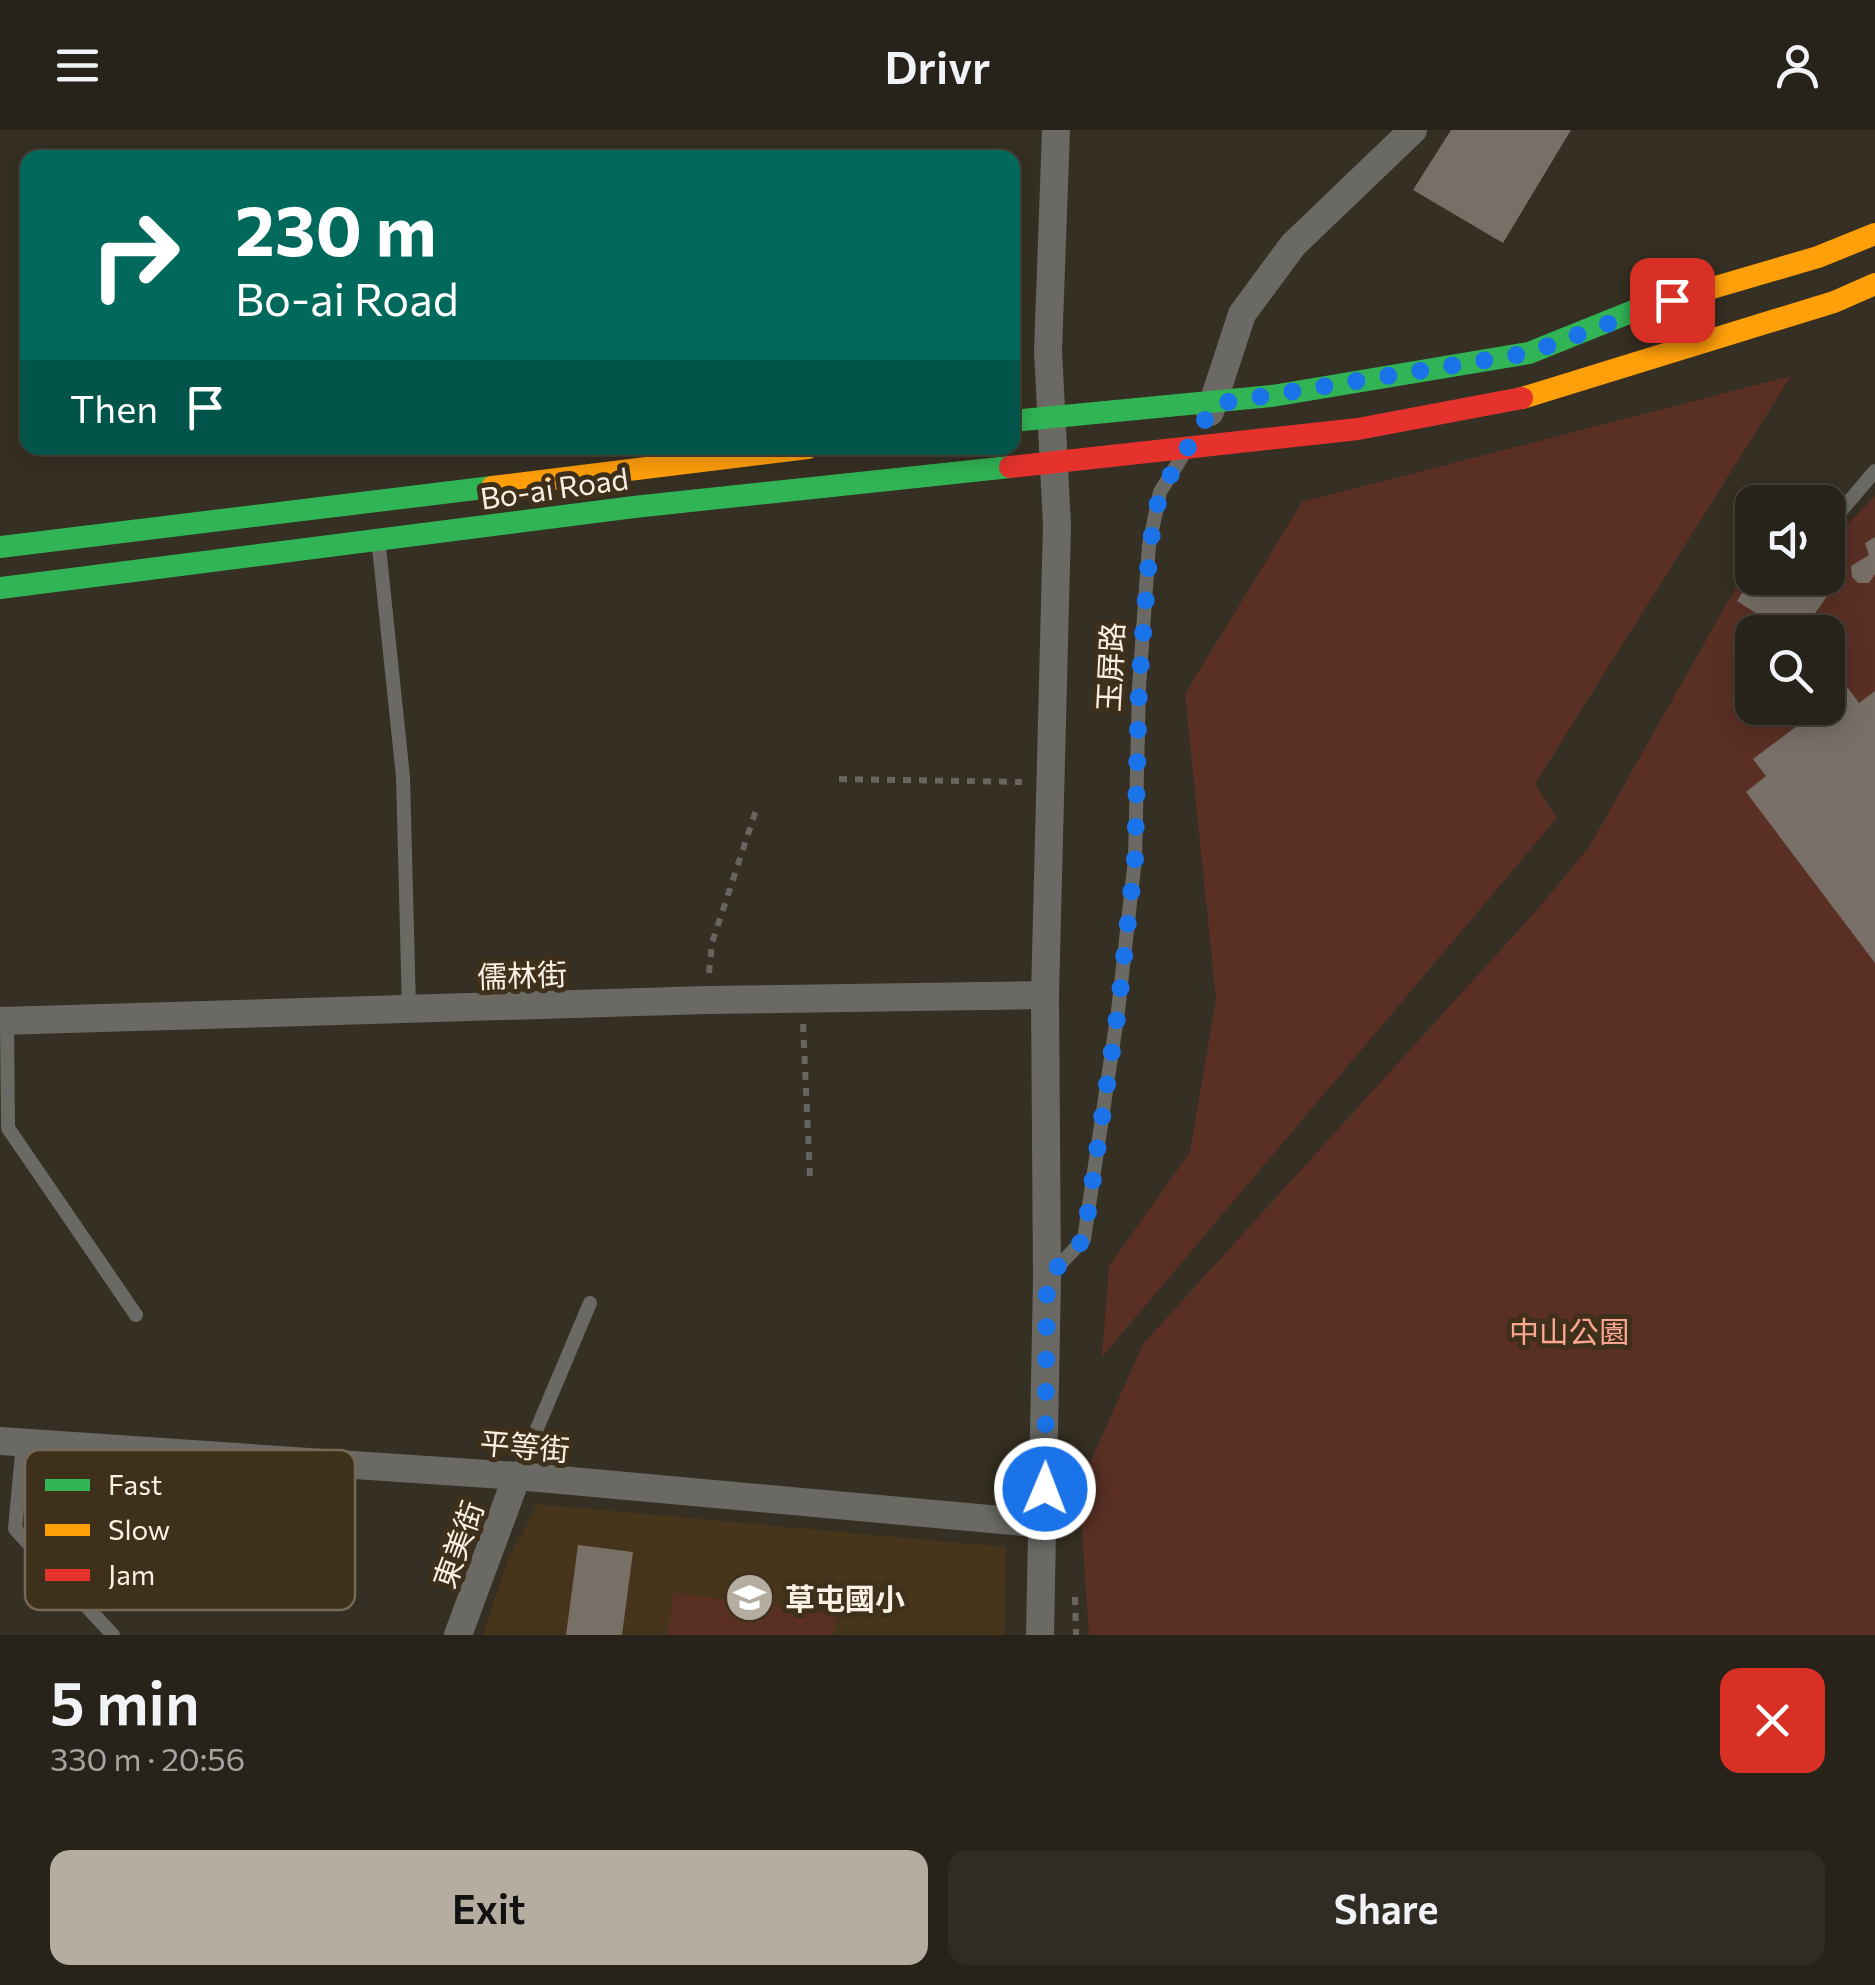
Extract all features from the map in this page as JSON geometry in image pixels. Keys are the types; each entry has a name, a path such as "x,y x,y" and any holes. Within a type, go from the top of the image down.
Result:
{"main road":[{"path":"1020,420 1215,404 1529,353 1636,310 1818,257 1875,234"},
{"name":"Bo-ai Road","path":"0,588 634,506 1358,429 1548,393 1834,302 1875,284"},
{"name":"Bo-ai Road","path":"0,547 378,504 754,455"}],"street":[{"name":"玉屏路","path":"1040,1635 1047,1278 1045,995 1057,526 1048,351 1056,130"},
{"name":"玉屏路","path":"1188,448 1215,404 1242,314 1293,245 1414,130"},
{"name":"儒林街","path":"4,1021 707,1000 1045,995"},
{"name":"平等街","path":"12,1442 131,1450"},
{"name":"平等街","path":"355,1465 1045,1524"},
{"name":"東美街","path":"458,1635 516,1476"}],"lane":[{"name":"玉屏路","path":"1047,1278 1084,1239 1118,1011 1135,859 1139,687 1150,545 1160,492 1188,448"},
{"path":"1845,506 1875,471"},
{"path":"378,504 404,777 409,1010"},
{"path":"4,1021 8,1128 136,1315"},
{"path":"516,1476 590,1302"},
{"path":"12,1442 15,1529 25,1540"},
{"path":"90,1610 113,1635"}],"path":[{"path":"838,780 1050,782"},
{"path":"707,1000 712,943 756,807"},
{"path":"802,998 810,1176"},
{"path":"1075,1597 1076,1635"}],"shaded area":[{"name":"草屯國小","path":"537,1504 1006,1547 1005,1635 483,1635 508,1559"}],"green space":[{"path":"1791,376 1535,784 1557,818 1102,1357 1109,1266 1190,1152 1216,999 1185,694 1302,502"},
{"name":"中山公園","path":"1875,496 1875,1635 1089,1635 1079,1487 1143,1344 1536,911 1589,847 1735,589 1735,595 1845,595 1845,527"},
{"path":"673,1593 836,1614 833,1635 668,1635"}],"building":[{"path":"1451,130 1571,130 1503,243 1413,190"},
{"path":"1875,537 1875,574 1869,583 1858,583 1852,577 1851,566 1869,555 1865,543"},
{"path":"1741,595 1828,595 1814,615 1759,615 1737,601"},
{"path":"1848,688 1859,703 1875,691 1875,963 1746,792 1766,776 1753,759 1798,725 1845,725"},
{"path":"578,1545 633,1552 622,1635 566,1635"}],"traffic: fast":[{"path":"1020,420 1272,396 1529,353 1636,310 1685,296"},
{"path":"0,588 634,507 1010,467"},
{"path":"0,547 492,487"}],"traffic: slow":[{"path":"1685,296 1818,257 1875,234"},
{"path":"1522,398 1834,302 1875,284"},
{"path":"492,487 751,455"}],"traffic: jam":[{"path":"1010,467 1358,429 1522,398"}],"place":[{"name":"草屯國小","path":"750,1597"}],"route":[{"path":"1045,1489 1047,1278 1084,1239 1118,1011 1135,859 1139,687 1150,545 1160,492 1215,404 1529,353 1636,310 1672,300"}]}
